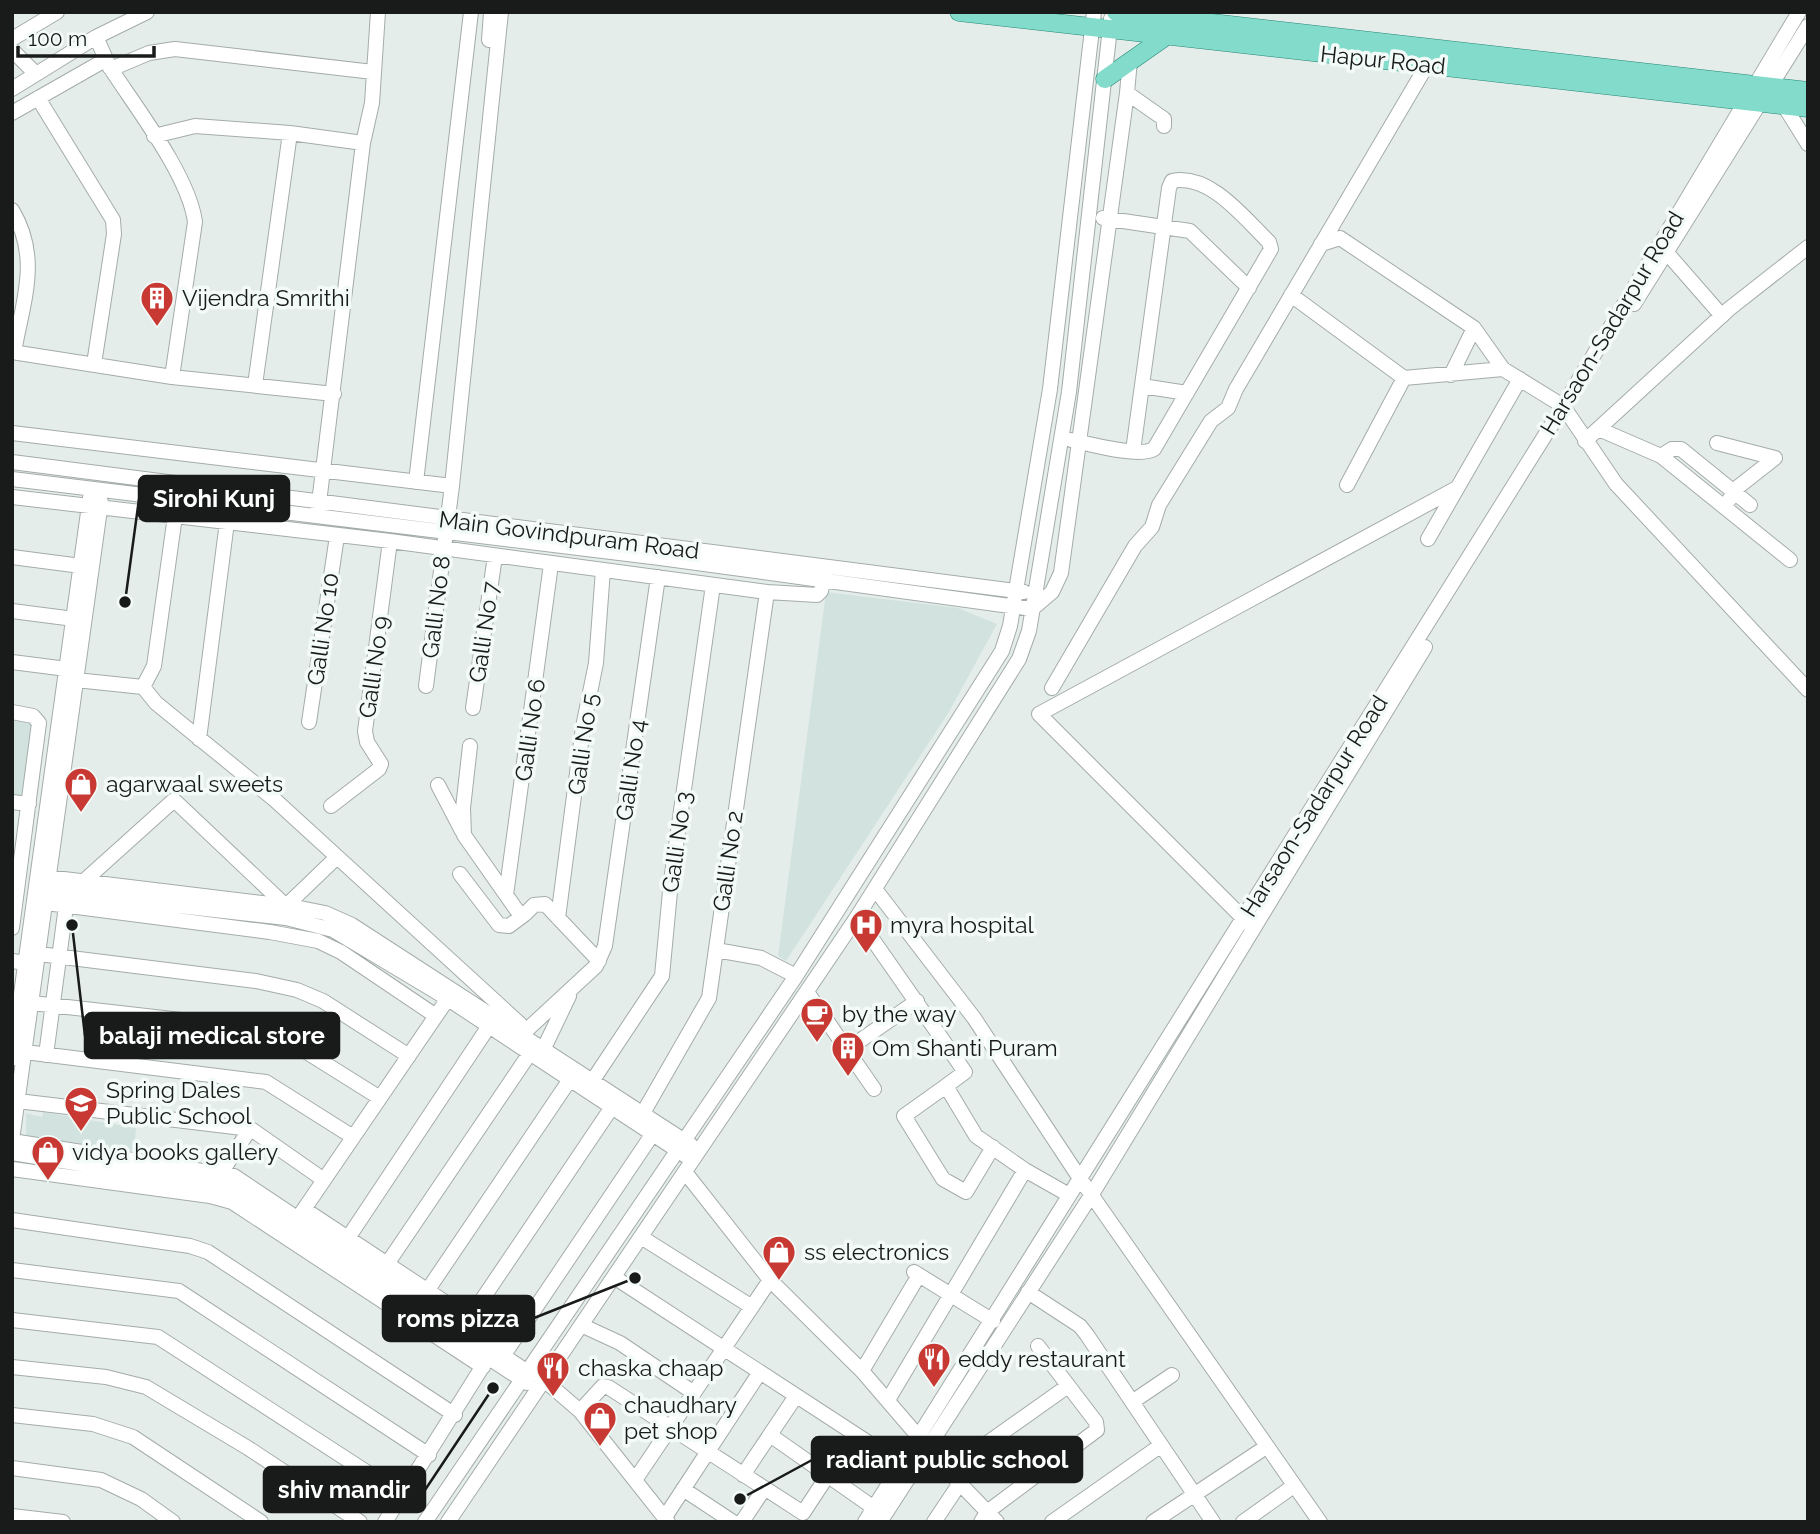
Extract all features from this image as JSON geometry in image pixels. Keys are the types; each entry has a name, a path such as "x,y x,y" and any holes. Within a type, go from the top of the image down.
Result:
{"main road":[{"name":"Hapur Road","path":"959,12 1099,24 1165,37 1427,65 1758,93 1808,90"},
{"name":"Hapur Road","path":"1114,12 1758,93 1783,104 1808,108"},
{"path":"1105,79 1165,37"}],"street":[{"path":"12,39 57,12"},
{"path":"12,89 96,37 147,12"},
{"path":"318,511 363,143 372,103 378,12"},
{"path":"416,482 471,12"},
{"path":"448,485 491,12"},
{"path":"448,485 501,12"},
{"path":"425,1522 796,976 992,668 1005,642 1050,389 1099,24 1114,12"},
{"path":"1758,93 1798,12"},
{"path":"448,1522 858,917 1019,659 1033,601 1061,439 1105,79 1099,24"},
{"path":"1758,93 1808,26"},
{"path":"96,37 108,65 154,136 188,196 195,222 172,377"},
{"path":"12,113 108,65 149,53 175,49 373,72"},
{"path":"12,50 36,74"},
{"path":"1033,601 1052,592 1061,573 1130,60"},
{"path":"1052,688 1135,546 1152,527 1159,505 1209,425 1227,408 1427,65"},
{"path":"1127,93 1159,114 1164,119 1164,126"},
{"name":"Harsaon-Sadarpur Road","path":"1566,409 1667,253 1758,93"},
{"name":"Harsaon-Sadarpur Road","path":"865,1522 877,1515 1091,1194 1249,923 1758,93"},
{"path":"38,98 113,220 114,234 94,364"},
{"path":"1783,104 1808,144"},
{"path":"154,136 195,126 290,133 363,143"},
{"path":"254,385 290,133"},
{"path":"1061,439 1133,451 1148,452 1154,449 1271,249 1269,242 1237,211 1198,181 1172,181 1133,451"},
{"path":"12,210 25,233 30,266 13,352 172,377 334,394"},
{"path":"1089,216 1183,229 1200,238 1249,288"},
{"path":"1321,244 1340,238 1474,328 1503,369 1566,409 1616,484 1808,690"},
{"path":"1585,441 1722,316 1808,247"},
{"path":"1667,253 1722,316"},
{"path":"1291,295 1404,378 1503,369"},
{"path":"1451,375 1474,328"},
{"path":"1347,485 1404,378"},
{"path":"1428,539 1520,379"},
{"path":"1142,386 1186,393"},
{"path":"1601,429 1661,456 1790,560"},
{"path":"12,433 448,485"},
{"path":"1717,443 1775,458 1734,492 1724,506"},
{"path":"1661,456 1672,449 1681,449 1750,505"},
{"name":"Main Govindpuram Road","path":"12,462 98,483"},
{"name":"Main Govindpuram Road","path":"12,479 98,483 660,558 1016,591 1033,601"},
{"path":"98,483 44,888 26,959 18,1101 12,1141 222,1173 252,1186 301,1214 466,1323 496,1356"},
{"name":"Galli No 8","path":"426,686 448,485"},
{"path":"1249,923 1039,714 1457,488"},
{"path":"12,498 390,541 442,531 495,556 767,592 812,596 821,591 825,575"},
{"path":"72,675 74,619 81,565 94,508"},
{"path":"143,687 153,666 175,516"},
{"path":"200,739 227,522"},
{"name":"Galli No 10","path":"309,722 337,536"},
{"name":"Galli No 9","path":"331,806 381,766 365,731 390,541"},
{"name":"Galli No 7","path":"473,708 495,556"},
{"path":"12,557 81,565"},
{"name":"Galli No 6","path":"506,895 551,564"},
{"name":"Galli No 5","path":"558,918 583,727 596,663 603,570"},
{"name":"Main Govindpuram Road","path":"825,575 1013,607 1033,601"},
{"name":"Galli No 4","path":"599,961 605,946 658,577"},
{"name":"Galli No 3","path":"593,1080 662,976 671,881 713,585"},
{"name":"Galli No 2","path":"643,1113 709,998 767,592"},
{"path":"12,611 74,619"},
{"path":"12,662 143,687 156,703 275,800 465,974 537,1050 573,1074 612,1107 656,1129 682,1147 770,1280 862,1371 988,1518 1097,1430 1096,1422 1038,1346"},
{"path":"12,712 38,719 29,804 17,856 12,928"},
{"path":"464,835 463,808 470,746"},
{"path":"438,785 464,835 518,912 526,914"},
{"path":"84,881 174,800 286,906"},
{"path":"12,802 29,804"},
{"path":"17,856 46,861"},
{"path":"286,906 337,857"},
{"path":"460,874 499,925 509,926 541,903 599,961 521,1035"},
{"path":"44,888 84,881 326,913 343,920 451,994 489,1026 521,1035"},
{"path":"44,888 66,906 270,932 318,941 341,952 436,1016"},
{"path":"44,888 286,918 317,925 349,938 521,1035"},
{"path":"875,889 974,1018 1079,1177 1320,1522"},
{"path":"46,1055 66,906"},
{"path":"858,917 965,1072 904,1116 943,1179 966,1192 993,1147"},
{"name":"Harsaon-Sadarpur Road","path":"924,1442 1079,1177 1249,923"},
{"path":"716,950 761,958 796,976"},
{"path":"26,959 59,956 256,981 297,990 324,1001 409,1056"},
{"path":"19,1055 32,1003 26,959"},
{"path":"301,1214 465,974"},
{"path":"384,1268 537,1050 574,986"},
{"path":"807,992 874,1088"},
{"path":"848,1049 917,1002"},
{"path":"32,1003 181,1020 272,1035 289,1041 380,1098"},
{"path":"345,1243 489,1026"},
{"path":"19,1055 46,1055 266,1082 354,1137"},
{"path":"573,1074 593,1080 643,1113 656,1129"},
{"path":"424,1295 573,1074"},
{"path":"946,1086 975,1136 1025,1170 1069,1195"},
{"path":"18,1101 251,1129 324,1180"},
{"path":"466,1323 612,1107"},
{"path":"385,1522 455,1415 656,1129"},
{"path":"222,1173 246,1135"},
{"path":"12,1153 231,1188 580,1411 666,1520 683,1489 760,1372"},
{"path":"12,1169 210,1196 232,1202 496,1356"},
{"path":"888,1400 1025,1170"},
{"path":"12,1220 190,1246 208,1252 455,1415"},
{"path":"641,1237 752,1307"},
{"path":"12,1270 179,1291 429,1455"},
{"path":"862,1371 916,1273 993,1321"},
{"path":"614,1277 876,1447"},
{"path":"635,1480 770,1280"},
{"path":"1028,1292 1080,1326 1213,1522"},
{"path":"12,1320 158,1337 402,1495"},
{"path":"581,1325 620,1343 694,1393"},
{"path":"12,1367 106,1377 146,1387 248,1448 360,1522"},
{"path":"1132,1402 1172,1374"},
{"path":"580,1411 605,1386 805,1513 855,1434"},
{"path":"948,1471 1068,1386"},
{"path":"743,1475 796,1396"},
{"path":"12,1415 93,1424 133,1437 261,1522"},
{"path":"769,1435 829,1476 877,1515"},
{"path":"1052,1522 1160,1446"},
{"path":"1153,1522 1260,1451"},
{"path":"12,1468 101,1480 141,1499 173,1522"},
{"path":"934,1522 960,1483"},
{"path":"683,1489 733,1522"},
{"path":"743,1522 764,1489"},
{"path":"1242,1522 1288,1490"},
{"path":"12,1516 63,1522"}],"shaded area":[{"path":"826,592 958,608 997,624 949,712 786,961 778,956"},
{"path":"12,719 34,722 25,798 12,796"},
{"name":"Spring Dales Public School","path":"43,1112 136,1128 134,1151 26,1137 26,1113 42,1117"}],"place":[{"name":"Vijendra Smrithi","path":"157,328"},
{"name":"Sirohi Kunj","path":"125,602"},
{"name":"agarwaal sweets","path":"81,814"},
{"name":"balaji medical store","path":"72,925"},
{"name":"myra hospital","path":"866,955"},
{"name":"by the way","path":"817,1044"},
{"name":"Om Shanti Puram","path":"848,1078"},
{"name":"Spring Dales Public School","path":"81,1133"},
{"name":"vidya books gallery","path":"48,1182"},
{"name":"roms pizza","path":"635,1278"},
{"name":"ss electronics","path":"779,1282"},
{"name":"shiv mandir","path":"493,1388"},
{"name":"eddy restaurant","path":"934,1389"},
{"name":"chaska chaap","path":"553,1398"},
{"name":"chaudhary pet shop","path":"600,1448"},
{"name":"radiant public school","path":"740,1499"}]}
